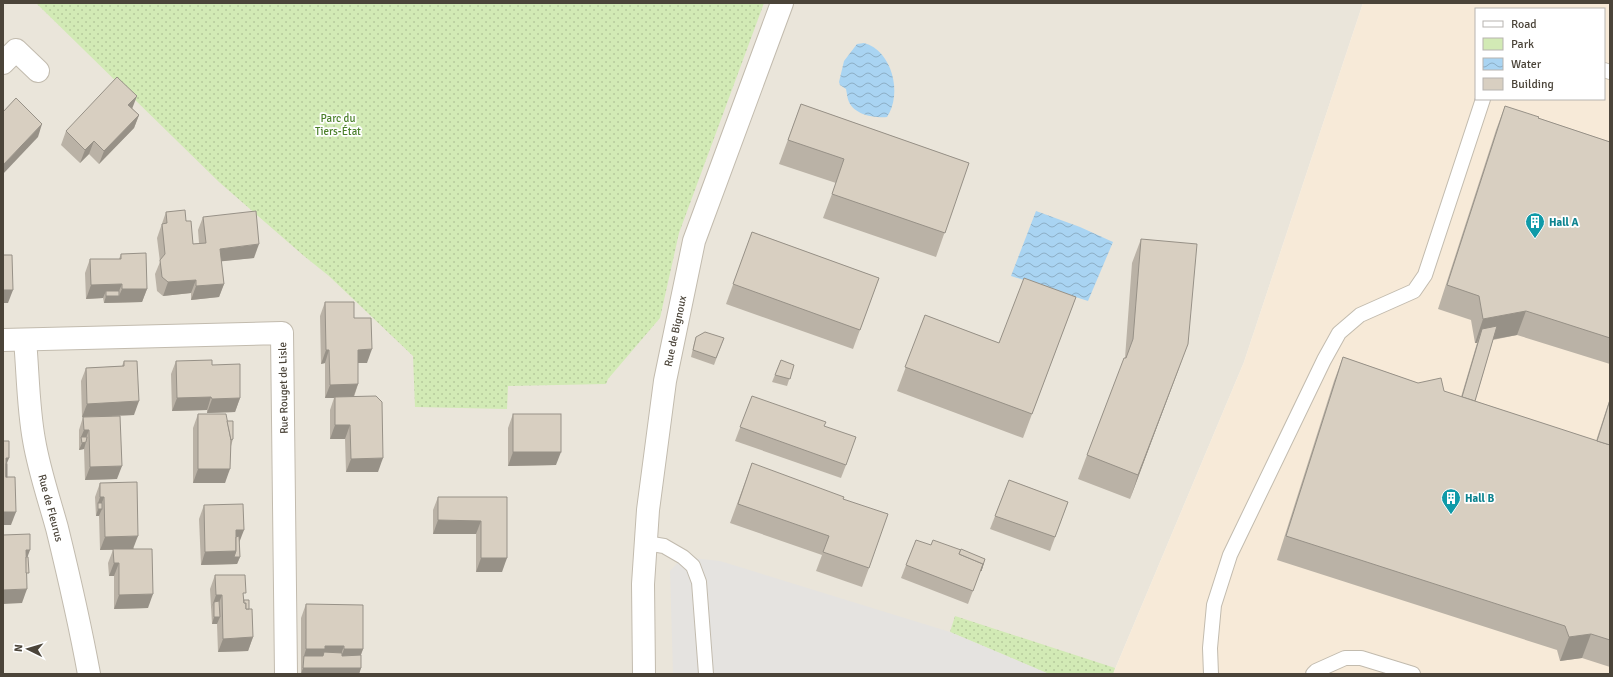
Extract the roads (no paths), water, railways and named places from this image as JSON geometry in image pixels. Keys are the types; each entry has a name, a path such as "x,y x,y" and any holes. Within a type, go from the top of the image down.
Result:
{"street":[{"name":"Rue de Bignoux","path":"644,674 643,591 648,510 665,381 694,241 782,3"},
{"path":"3,63 16,50 38,71"},
{"name":"Rue Rouget de Lisle","path":"3,340 282,333 286,674"},
{"name":"Rue de Fleurus","path":"25,340 29,403 41,476 56,526 76,605 89,674"}],"lane":[{"path":"1211,674 1210,648 1214,605 1233,548 1324,360 1339,333 1360,314 1414,291 1425,274 1483,100"},
{"path":"646,543 664,546 683,557 693,566 699,582 706,674"},
{"path":"1313,674 1316,671 1345,658 1361,658 1413,674"}],"water":[{"path":"864,43 874,47 882,54 888,63 892,74 894,97 892,108 887,117 876,117 860,113 849,102 846,89 840,85 839,82 844,61 857,44"},
{"path":"1036,211 1080,227 1113,242 1088,301 1011,276"}],"place":[{"name":"Hall A","path":"1535,239"},
{"name":"Hall B","path":"1451,515"}],"park label":[{"name":"Parc du Tiers-État","path":"338,124"}]}
